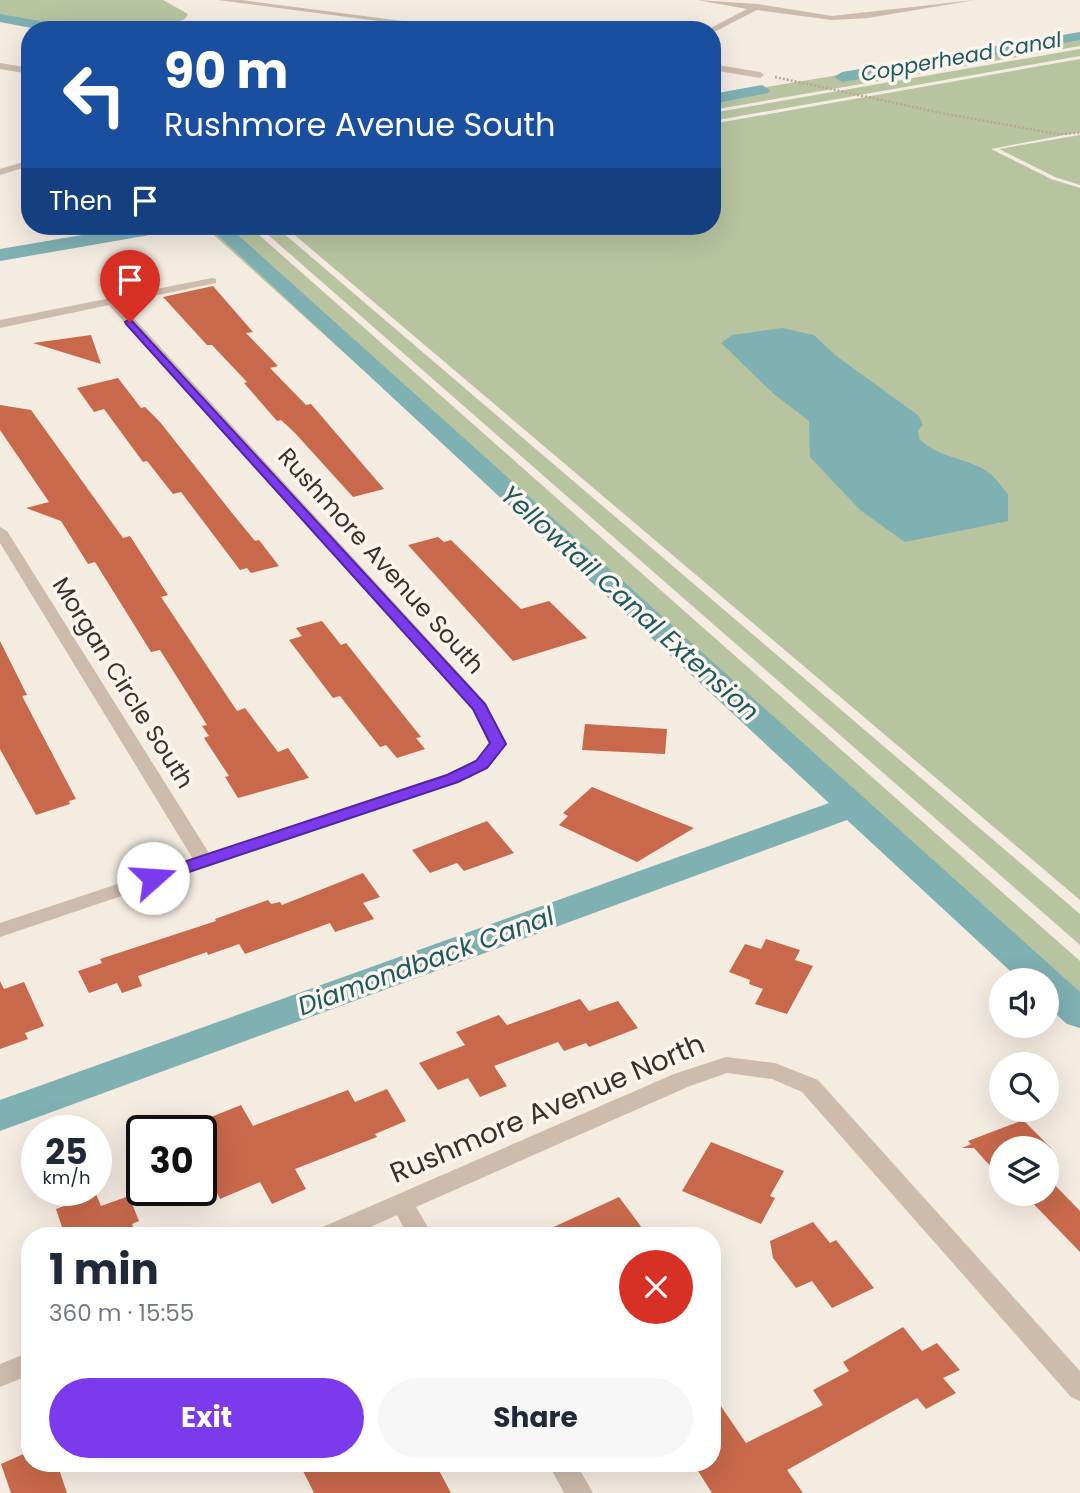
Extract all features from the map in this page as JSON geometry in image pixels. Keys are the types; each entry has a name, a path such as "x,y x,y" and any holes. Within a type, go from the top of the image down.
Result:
{"street":[{"path":"222,0 394,21"},
{"path":"701,0 832,18 869,16 971,0"},
{"path":"721,26 771,0"},
{"path":"0,66 21,70"},
{"path":"721,68 760,75"},
{"path":"0,172 21,166"},
{"path":"0,324 212,281"},
{"name":"Rushmore Avenue South","path":"0,930 453,778 482,764 498,744 480,707 112,302"},
{"name":"Morgan Circle South","path":"0,531 204,861"},
{"name":"Rushmore Avenue North","path":"347,1227 682,1080 726,1065 775,1071 810,1086 1080,1388"},
{"path":"402,1204 416,1227"},
{"path":"0,1376 21,1367"},
{"path":"566,1472 579,1493"}],"path":[{"path":"760,75 941,113 1057,134 1080,133"}],"green space":[{"path":"0,0 163,0 188,14 185,19 179,21 21,22 0,20"},
{"path":"1080,35 1080,46 721,108 721,95"},
{"path":"1080,49 1080,56 721,119 721,111"},
{"path":"1080,59 1080,132 991,149 1051,179 1080,188 1080,900 295,235 721,235 721,122"},
{"path":"1080,135 1080,185 1055,177 999,149"},
{"path":"214,235 259,235 1080,961 1080,1019 1059,999 1059,968 1025,968"},
{"path":"268,235 286,235 1080,914 1080,945"}],"water":[{"path":"782,328 814,335 835,355 919,416 923,425 918,430 919,439 927,446 976,465 991,475 1008,494 1008,521 905,542 860,510 810,457 809,421 775,395 721,343 732,335"}],"building":[{"path":"213,286 253,332 246,333 278,366 270,368 306,405 311,404 384,489 353,497 295,433 281,420 277,421 244,383 247,382 212,345 207,345 163,297"},
{"path":"91,335 101,364 33,343"},
{"path":"118,378 141,408 145,407 160,422 255,541 259,540 279,566 251,573 247,568 240,570 181,492 173,494 147,461 143,462 104,409 94,412 77,388"},
{"path":"0,405 31,410 123,538 130,536 168,595 161,597 237,711 245,708 278,752 288,748 309,778 238,798 225,777 229,776 204,738 209,736 202,726 207,725 160,650 151,652 95,562 88,564 61,521 26,508 49,502 0,430"},
{"path":"438,537 444,542 451,540 521,609 549,601 587,638 513,661 408,545"},
{"path":"322,621 341,645 346,643 421,737 416,738 425,749 397,758 386,745 380,747 340,696 333,698 289,640 302,636 296,628"},
{"path":"0,641 27,695 22,696 76,799 69,801 70,804 36,815 0,749"},
{"path":"585,724 667,729 665,754 582,750"},
{"path":"592,787 694,828 637,862 559,825 568,816 563,813"},
{"path":"487,821 514,853 464,871 457,863 430,873 412,850"},
{"path":"363,873 380,897 363,903 374,919 335,932 330,923 245,954 239,944 208,955 207,952 138,976 142,986 122,993 117,983 89,993 78,971 102,963 100,959 216,921 215,919 268,900 271,904 280,902 282,905"},
{"path":"766,939 800,950 795,960 813,966 787,1014 755,1004 763,989 749,984 750,980 729,972 745,944 761,949"},
{"path":"0,981 4,989 24,982 44,1026 25,1033 28,1039 0,1049"},
{"path":"580,999 589,1011 618,1001 638,1028 589,1047 586,1043 564,1051 558,1042 494,1066 507,1086 480,1097 468,1078 438,1090 419,1063 465,1045 456,1032 499,1015 507,1025"},
{"path":"387,1089 406,1121 375,1134 377,1137 295,1169 306,1189 272,1204 260,1182 220,1199 217,1193 216,1115 241,1105 253,1126 348,1090 355,1102"},
{"path":"1018,1122 1025,1122 1039,1136 989,1136 989,1165 974,1148 962,1148 971,1144 968,1141"},
{"path":"711,1142 784,1171 770,1196 775,1198 761,1224 682,1191"},
{"path":"1059,1189 1080,1211 1080,1252 1036,1206 1059,1206"},
{"path":"126,1197 126,1206 133,1206 139,1221 132,1224 133,1227 62,1227 56,1209 64,1206 112,1206 112,1202"},
{"path":"619,1197 641,1227 554,1227"},
{"path":"813,1222 830,1243 836,1240 874,1288 832,1308 812,1281 796,1288 773,1258 770,1241"},
{"path":"903,1327 922,1351 937,1343 960,1370 943,1378 956,1393 926,1409 917,1398 787,1470 803,1493 712,1493 699,1472 721,1472 721,1406 746,1443 823,1405 813,1390 849,1371 843,1362"},
{"path":"21,1455 21,1472 60,1472 67,1493 11,1493 1,1464"},
{"path":"304,1472 440,1472 451,1493 314,1493"}],"waterway":[{"path":"0,18 21,22"},
{"name":"Copperhead Canal","path":"842,77 1080,36"},
{"name":"Copperhead Canal","path":"721,97 762,90"},
{"path":"0,255 115,235"},
{"name":"Yellowtail Canal Extension","path":"227,235 1030,968"},
{"name":"Diamondback Canal","path":"0,1116 852,806"},
{"name":"Yellowtail Canal Extension","path":"1059,995 1080,1014"}],"route":[{"path":"130,322 480,707 498,744 482,764 453,778 153,878"}]}
